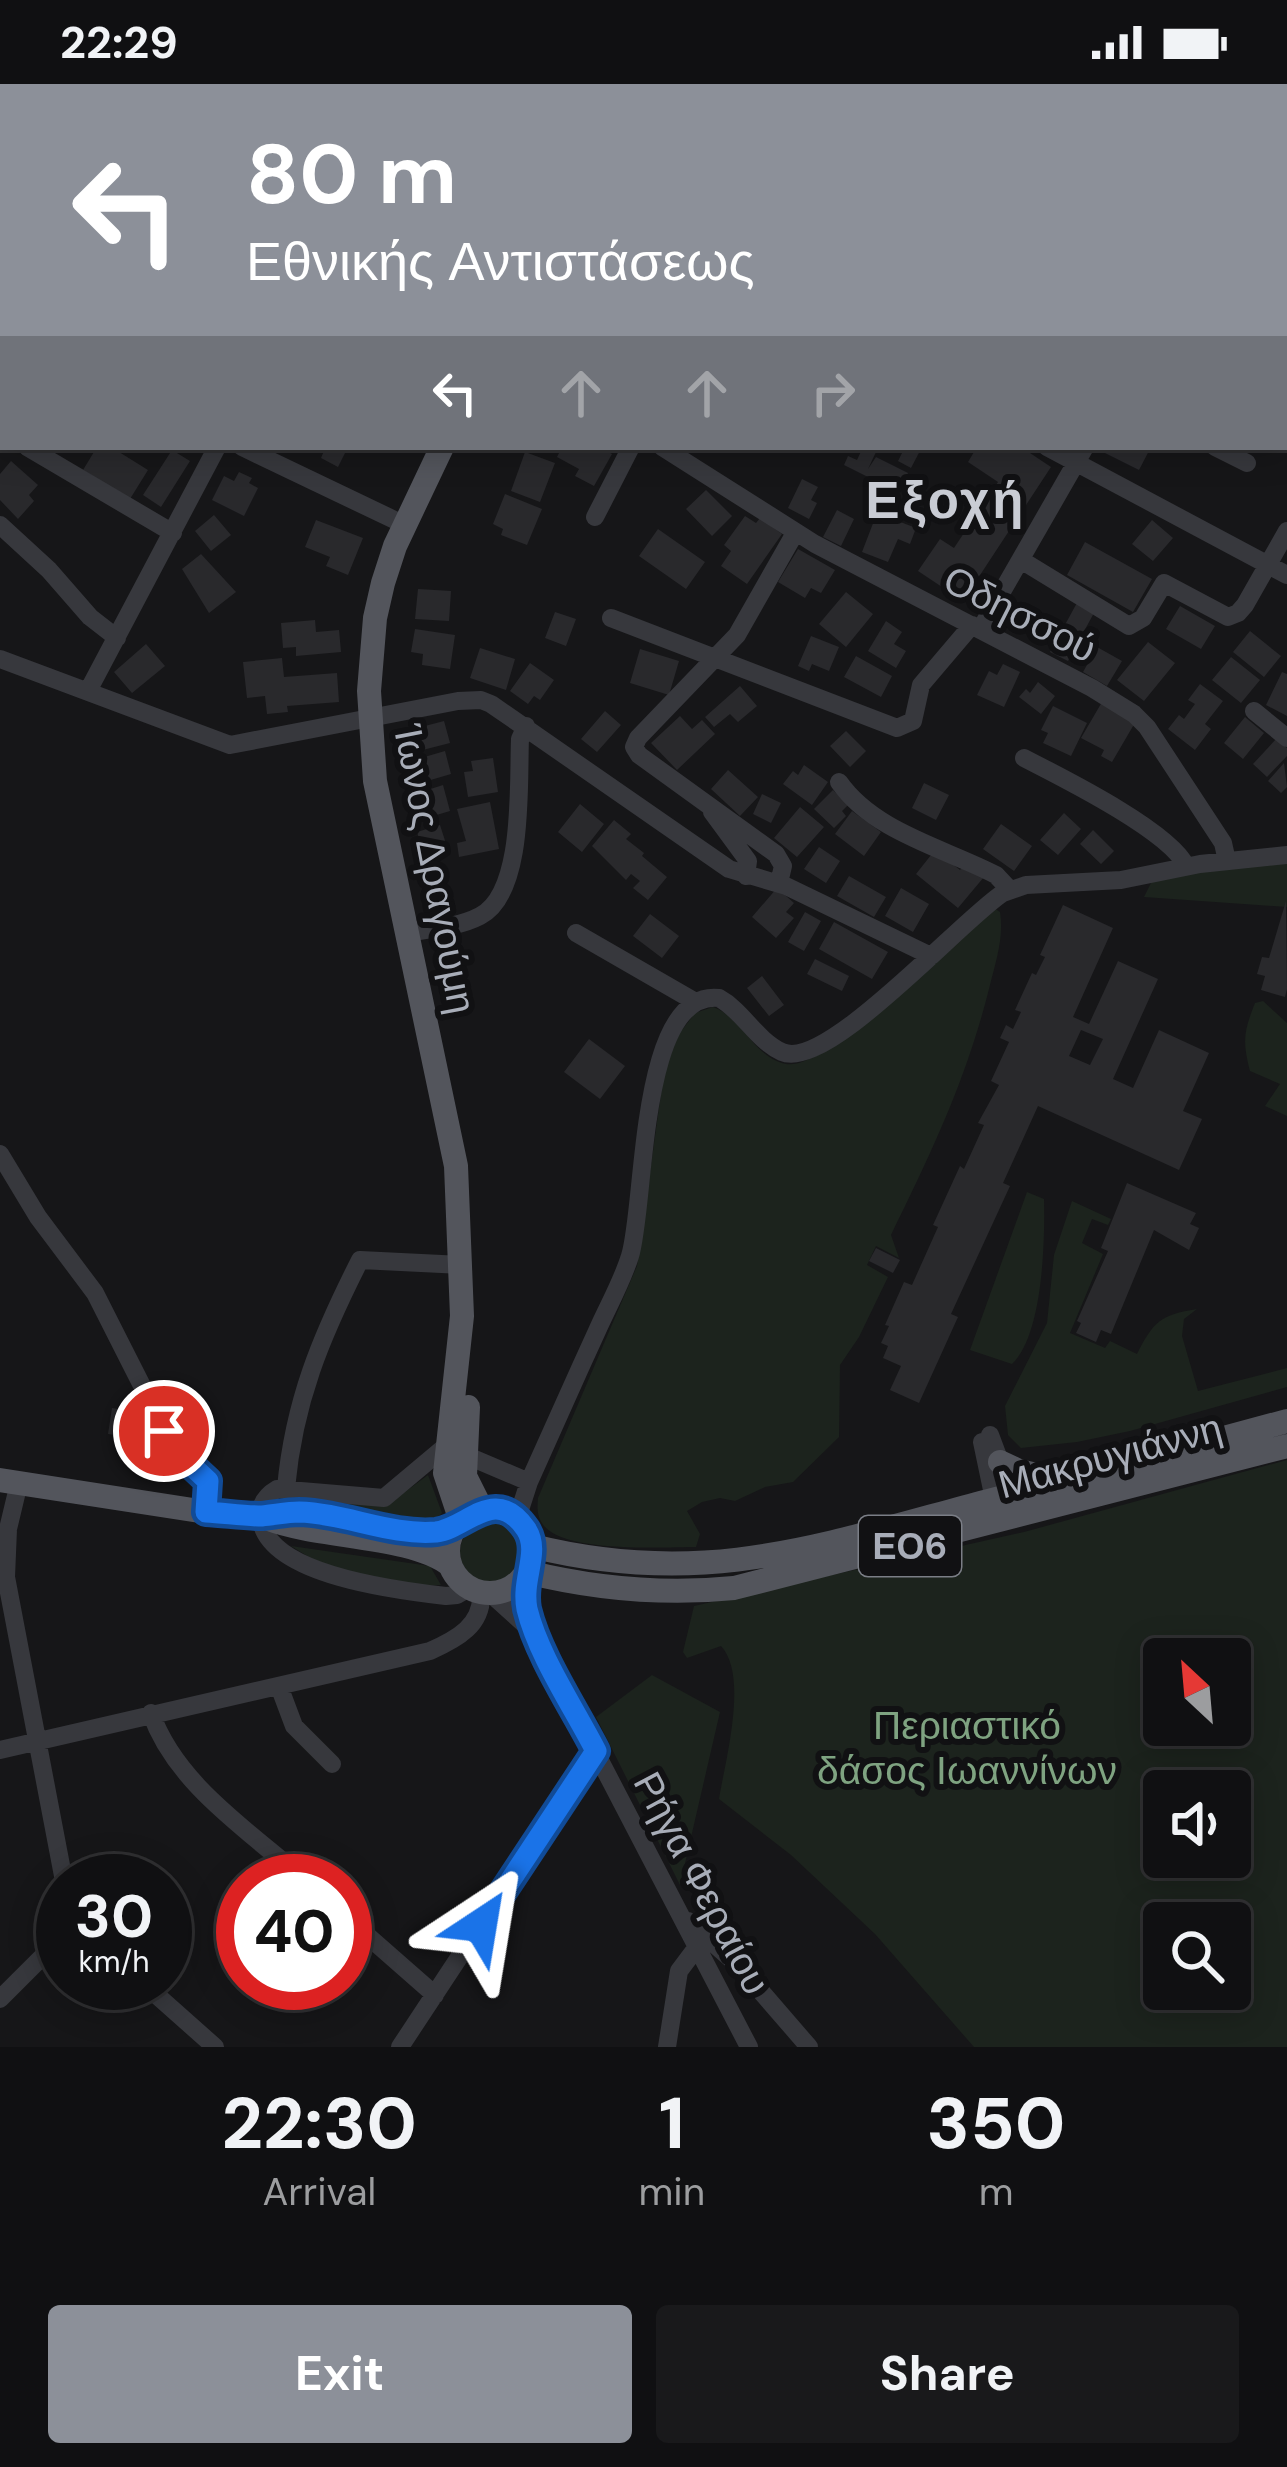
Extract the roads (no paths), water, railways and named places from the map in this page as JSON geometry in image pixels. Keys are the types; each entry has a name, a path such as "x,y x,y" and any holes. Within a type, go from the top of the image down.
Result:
{"main road":[{"name":"Ίωνος Δραγούμη","path":"441,450 405,524 378,602 369,718 375,782 456,1166 462,1316 455,1450 446,1476 467,1518"},
{"name":"Μακρυγιάννη","path":"525,1574 651,1592 734,1588 1006,1508 1066,1481 1287,1421"},
{"name":"Μακρυγιάννη","path":"532,1546 652,1565 729,1563 1287,1447"},
{"path":"1000,1462 1019,1472 1066,1481"},
{"path":"10,1482 206,1512 261,1516 299,1512 423,1532 441,1532 467,1518 501,1510 517,1519 532,1546 525,1574 509,1589 480,1591 450,1565 422,1550 296,1529 261,1516"},
{"path":"450,1565 449,1542 467,1518"}],"street":[{"path":"32,450 173,533"},
{"path":"88,692 215,450"},
{"path":"248,450 405,524"},
{"path":"595,518 629,450"},
{"name":"Οδησσού","path":"667,450 795,533 1093,688 1140,720 1220,838 1227,861"},
{"path":"1221,450 1247,463"},
{"path":"611,618 902,728 915,718 921,685 976,627 1081,455 1278,570"},
{"path":"0,525 90,617 117,638"},
{"path":"1021,560 1130,626 1143,618 1164,583 1228,617 1278,570 1287,531"},
{"path":"778,884 784,869 779,857 634,747 750,616 795,533"},
{"path":"0,658 230,745 475,699 491,704 729,869 778,884 931,956"},
{"path":"1254,711 1287,737"},
{"path":"407,933 472,919 498,898 515,847 520,739 526,726"},
{"path":"1024,758 1100,798 1174,850 1186,866"},
{"path":"839,782 879,819 996,875 1010,890"},
{"path":"713,807 712,813 748,861 746,876"},
{"path":"517,1519 630,1256 651,1094 676,1026 694,1001 706,997 725,1000 773,1046 795,1055 851,1025 989,902 1010,890 1121,880 1186,866 1287,855"},
{"path":"576,933 694,1001"},
{"path":"0,1154 94,1294 172,1445 206,1477 206,1512"},
{"path":"286,1488 291,1436 310,1365 360,1260 462,1265"},
{"path":"985,1437 1000,1462 1006,1508 985,1437"},
{"path":"530,1482 455,1450 383,1498 286,1488 270,1492 261,1516 264,1531 276,1544 328,1576 446,1596 480,1591 536,1635"},
{"path":"10,1482 6,1577 59,1854"},
{"path":"525,1574 536,1635"},
{"path":"0,1750 438,1648 472,1624 481,1608 480,1591"},
{"name":"Ρήγα Φεραίου","path":"536,1635 748,2047"},
{"path":"279,1686 293,1726 332,1764"},
{"path":"152,1713 162,1740 182,1769 276,1854"},
{"path":"400,2047 596,1751"},
{"path":"678,1912 739,1966 809,2047"},
{"path":"372,1940 435,1995"},
{"path":"667,2047 679,1971 697,1947"},
{"path":"0,1999 36,1963"},
{"path":"173,2010 215,2047"}],"district":[{"name":"Εξοχή","path":"946,500"}],"park label":[{"name":"Περιαστικό δάσος Ιωαννίνων","path":"967,1748"}]}
